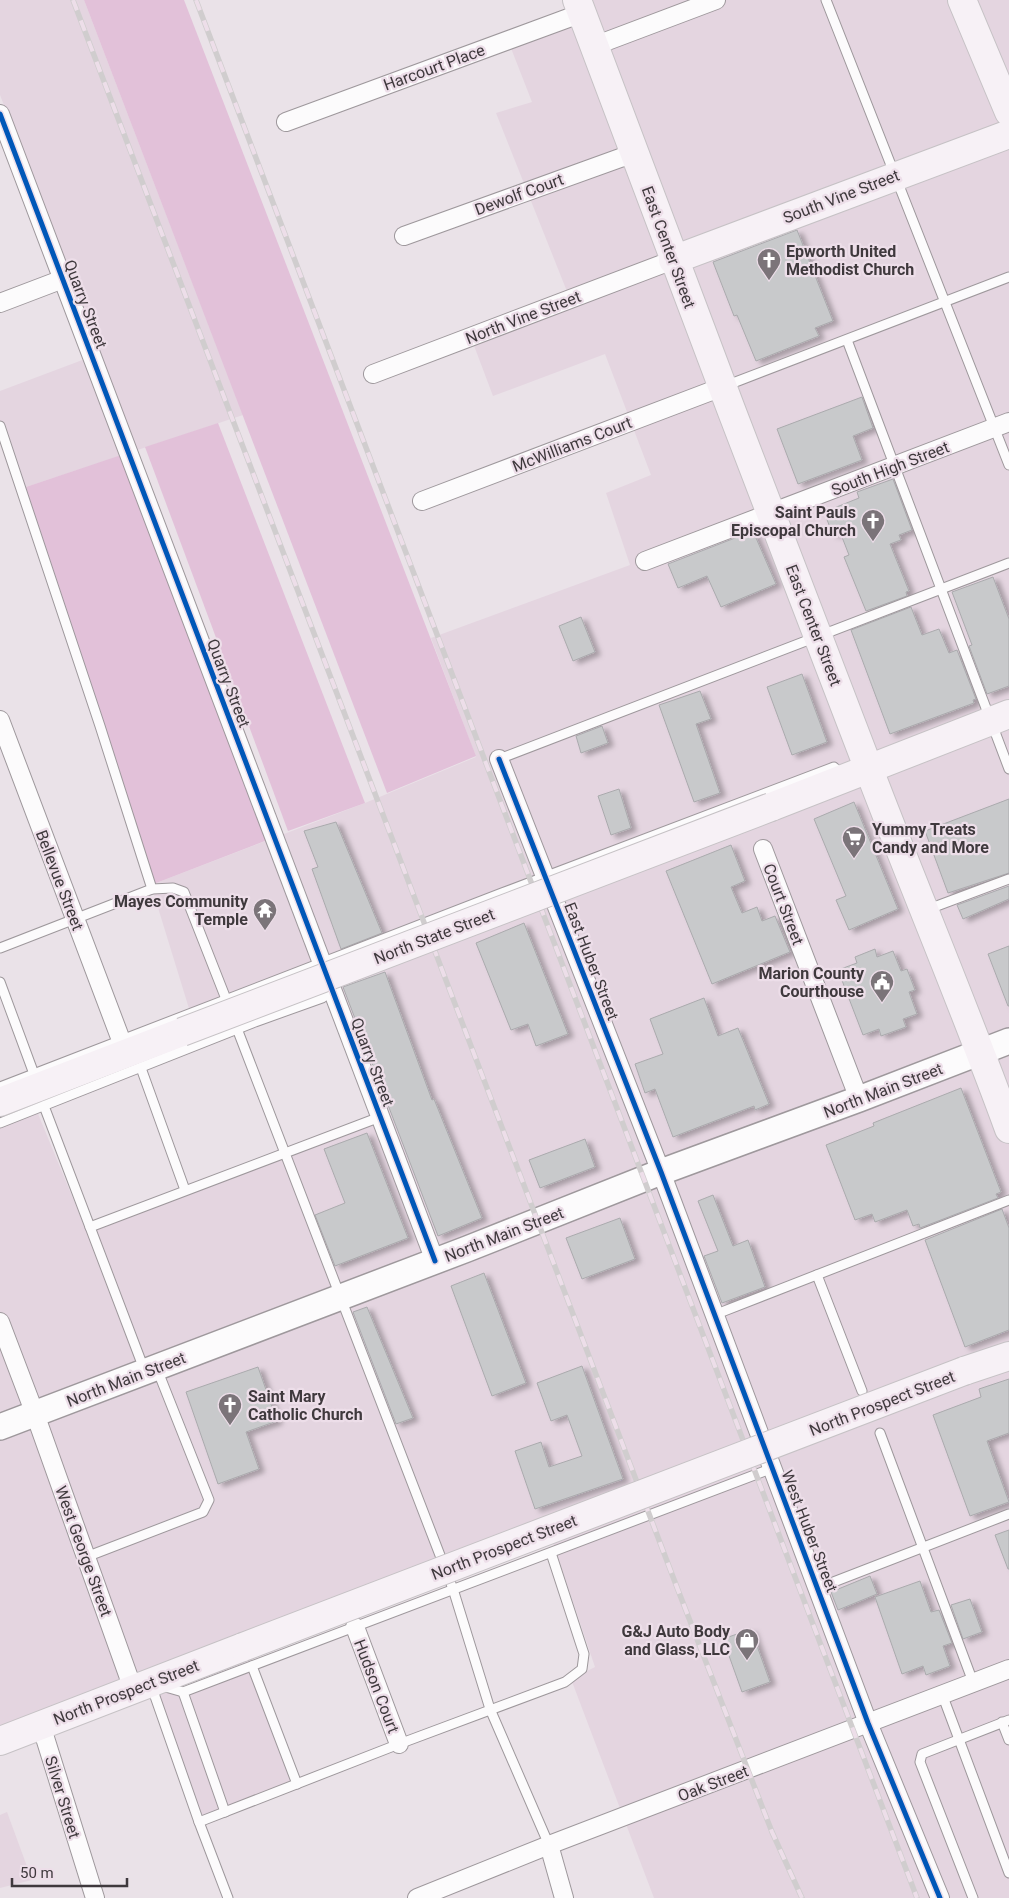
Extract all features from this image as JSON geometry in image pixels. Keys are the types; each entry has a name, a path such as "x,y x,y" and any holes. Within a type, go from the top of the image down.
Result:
{"main road":[{"path":"962,0 1009,112"},
{"name":"East Center Street","path":"579,6 673,260 819,637 853,778 926,910 1009,1129"},
{"name":"South Vine Street","path":"673,260 1009,134"},
{"name":"North State Street","path":"0,1102 771,807 853,778 1000,717"},
{"name":"North Prospect Street","path":"0,1741 142,1685 248,1656 964,1371 1009,1356"}],"street":[{"path":"594,46 716,0"},
{"name":"Harcourt Place","path":"286,122 579,6"},
{"name":"Quarry Street","path":"0,114 322,962 337,986 380,1117 435,1261"},
{"name":"Dewolf Court","path":"404,236 634,152"},
{"name":"North Vine Street","path":"373,374 673,260"},
{"path":"0,303 63,279"},
{"name":"McWilliams Court","path":"422,501 722,387"},
{"name":"South High Street","path":"645,561 1002,425"},
{"name":"Bellevue Street","path":"0,720 121,1040"},
{"name":"East Huber Street","path":"499,759 660,1172"},
{"name":"Court Street","path":"763,849 859,1100"},
{"name":"North Main Street","path":"0,1427 435,1261 660,1172 859,1100 1009,1041"},
{"name":"West Huber Street","path":"660,1172 868,1723 940,1898"},
{"name":"West George Street","path":"0,1322 86,1557 142,1685"},
{"name":"Hudson Court","path":"355,1627 398,1744"},
{"name":"Oak Street","path":"417,1898 549,1845 1009,1669"},
{"name":"Silver Street","path":"41,1725 95,1898"},
{"path":"549,1845 564,1898"}],"lane":[{"path":"826,0 946,302 1002,425 1009,464"},
{"path":"722,387 1009,277"},
{"path":"847,340 941,588 1000,717 1009,770"},
{"path":"0,426 152,889"},
{"path":"499,759 1009,563"},
{"path":"0,1087 545,876 834,767 853,778"},
{"path":"469,932 683,851"},
{"path":"926,910 1009,879"},
{"path":"0,948 152,889 174,888 184,892 453,1589 490,1709 549,1845"},
{"path":"0,982 34,1074"},
{"path":"0,1123 237,1029 322,998 337,986"},
{"path":"141,1068 186,1190"},
{"path":"44,1106 90,1227 209,1500 203,1512 86,1557"},
{"path":"90,1227 380,1117"},
{"path":"714,1315 1009,1200"},
{"path":"817,1275 862,1391"},
{"path":"880,1432 973,1682"},
{"path":"142,1685 183,1692 248,1656 355,1627 773,1468"},
{"path":"818,1588 1009,1514"},
{"path":"199,1822 398,1744 564,1682 582,1669 584,1654 551,1553"},
{"path":"248,1656 297,1784"},
{"path":"142,1685 199,1822 228,1898"},
{"path":"183,1692 226,1812"},
{"path":"942,1694 1009,1873"},
{"path":"973,1898 920,1762 922,1754 958,1738 1006,1721 1009,1740"}],"shaded area":[{"path":"0,0 84,0 243,415 17,490 0,440 0,391 101,353 0,95"},
{"path":"84,0 184,0 476,756 387,793"},
{"path":"584,0 1009,0 1009,1898 654,1898 571,1679 595,1667 550,1534 249,1649 299,1786 201,1820 150,1682 0,1742 0,1102 29,1092 86,1230 386,1117 330,975 195,1028 151,885 365,803 476,757 431,638 630,565 606,493 651,475 605,354 493,396 470,335 570,299 496,113 532,102 507,38 587,9"},
{"path":"218,423 365,803 288,831 145,447"},
{"path":"130,452 270,839 151,885 17,490"},
{"path":"7,1812 32,1880 0,1888 0,1815"}],"building":[{"name":"Epworth United Methodist Church","path":"797,230 833,321 815,328 819,336 756,361 737,315 734,316 713,262"},
{"path":"862,397 873,428 853,436 862,460 798,484 777,429"},
{"name":"Saint Pauls Episcopal Church","path":"893,479 912,530 899,535 901,540 890,544 909,591 906,592 907,596 866,611 844,557 849,555 840,532 833,535 824,512 859,498 857,492"},
{"path":"753,531 776,584 721,607 707,576 678,588 668,564"},
{"path":"993,577 1009,619 1009,686 987,694 969,646 972,645 952,592"},
{"path":"911,607 922,635 939,629 949,653 957,650 976,699 973,700 974,703 890,734 851,630"},
{"path":"581,617 595,652 573,661 559,626"},
{"path":"802,674 827,742 792,755 767,687"},
{"path":"700,691 711,719 696,724 720,793 694,802 659,705"},
{"path":"602,726 608,743 581,753 576,736"},
{"path":"619,789 631,828 611,835 598,796"},
{"path":"1009,799 1009,873 948,893 925,831"},
{"path":"854,802 898,909 849,930 836,900 846,896 814,819"},
{"path":"336,822 382,933 341,949 312,869 318,867 304,831"},
{"path":"731,845 745,881 731,887 742,913 757,907 762,921 775,916 790,952 712,984 666,871"},
{"path":"1009,886 1009,899 963,919 957,905"},
{"path":"524,923 568,1034 536,1046 528,1024 511,1030 476,943"},
{"path":"1009,946 1009,1006 1008,1006 988,954"},
{"name":"Marion County Courthouse","path":"875,949 877,957 893,951 901,971 907,969 915,990 909,992 917,1014 903,1019 906,1027 881,1036 879,1029 863,1035 838,970 857,963 855,957"},
{"path":"385,972 432,1100 434,1099 482,1218 438,1236 343,987"},
{"path":"704,998 718,1036 738,1028 769,1104 755,1110 754,1106 673,1137 655,1089 645,1093 635,1064 663,1054 650,1019"},
{"path":"961,1088 1001,1192 996,1194 998,1198 920,1228 919,1224 913,1226 907,1210 875,1222 872,1214 855,1220 826,1145 874,1126 873,1123"},
{"path":"367,1133 408,1238 335,1266 315,1215 345,1203 324,1149"},
{"path":"585,1139 595,1167 540,1188 529,1160"},
{"path":"713,1195 733,1246 748,1240 765,1287 722,1303 704,1256 718,1251 698,1201"},
{"path":"1002,1209 1009,1228 1009,1330 965,1347 925,1240"},
{"path":"620,1218 635,1259 582,1279 566,1238"},
{"path":"484,1273 526,1383 492,1396 451,1286"},
{"path":"367,1307 413,1418 396,1424 353,1312"},
{"path":"582,1366 623,1479 535,1509 515,1451 541,1442 549,1467 582,1456 567,1415 551,1421 537,1383"},
{"name":"Saint Mary Catholic Church","path":"258,1367 277,1421 246,1432 259,1469 218,1484 186,1392"},
{"path":"1009,1379 1009,1433 987,1441 1009,1502 970,1516 933,1415 981,1397 979,1389"},
{"path":"1009,1530 1009,1569 1008,1569 995,1535"},
{"path":"870,1576 877,1594 838,1610 831,1592"},
{"path":"920,1581 931,1612 939,1610 952,1643 943,1646 950,1666 926,1675 923,1666 902,1674 875,1597"},
{"path":"970,1599 982,1632 963,1639 951,1605"},
{"name":"G&J Auto Body and Glass, LLC","path":"751,1629 770,1682 742,1692 723,1639"}],"railway":[{"path":"73,0 678,1590 772,1832 802,1898"},
{"path":"196,0 917,1898"}],"cycle path":[{"path":"0,114 435,1261"},
{"path":"499,759 661,1172 868,1723 940,1898"}],"place":[{"name":"Epworth United Methodist Church","path":"769,281"},
{"name":"Saint Pauls Episcopal Church","path":"873,542"},
{"name":"Yummy Treats Candy and More","path":"854,859"},
{"name":"Mayes Community Temple","path":"265,931"},
{"name":"Marion County Courthouse","path":"882,1003"},
{"name":"Saint Mary Catholic Church","path":"230,1426"},
{"name":"G&J Auto Body and Glass, LLC","path":"747,1661"}]}
